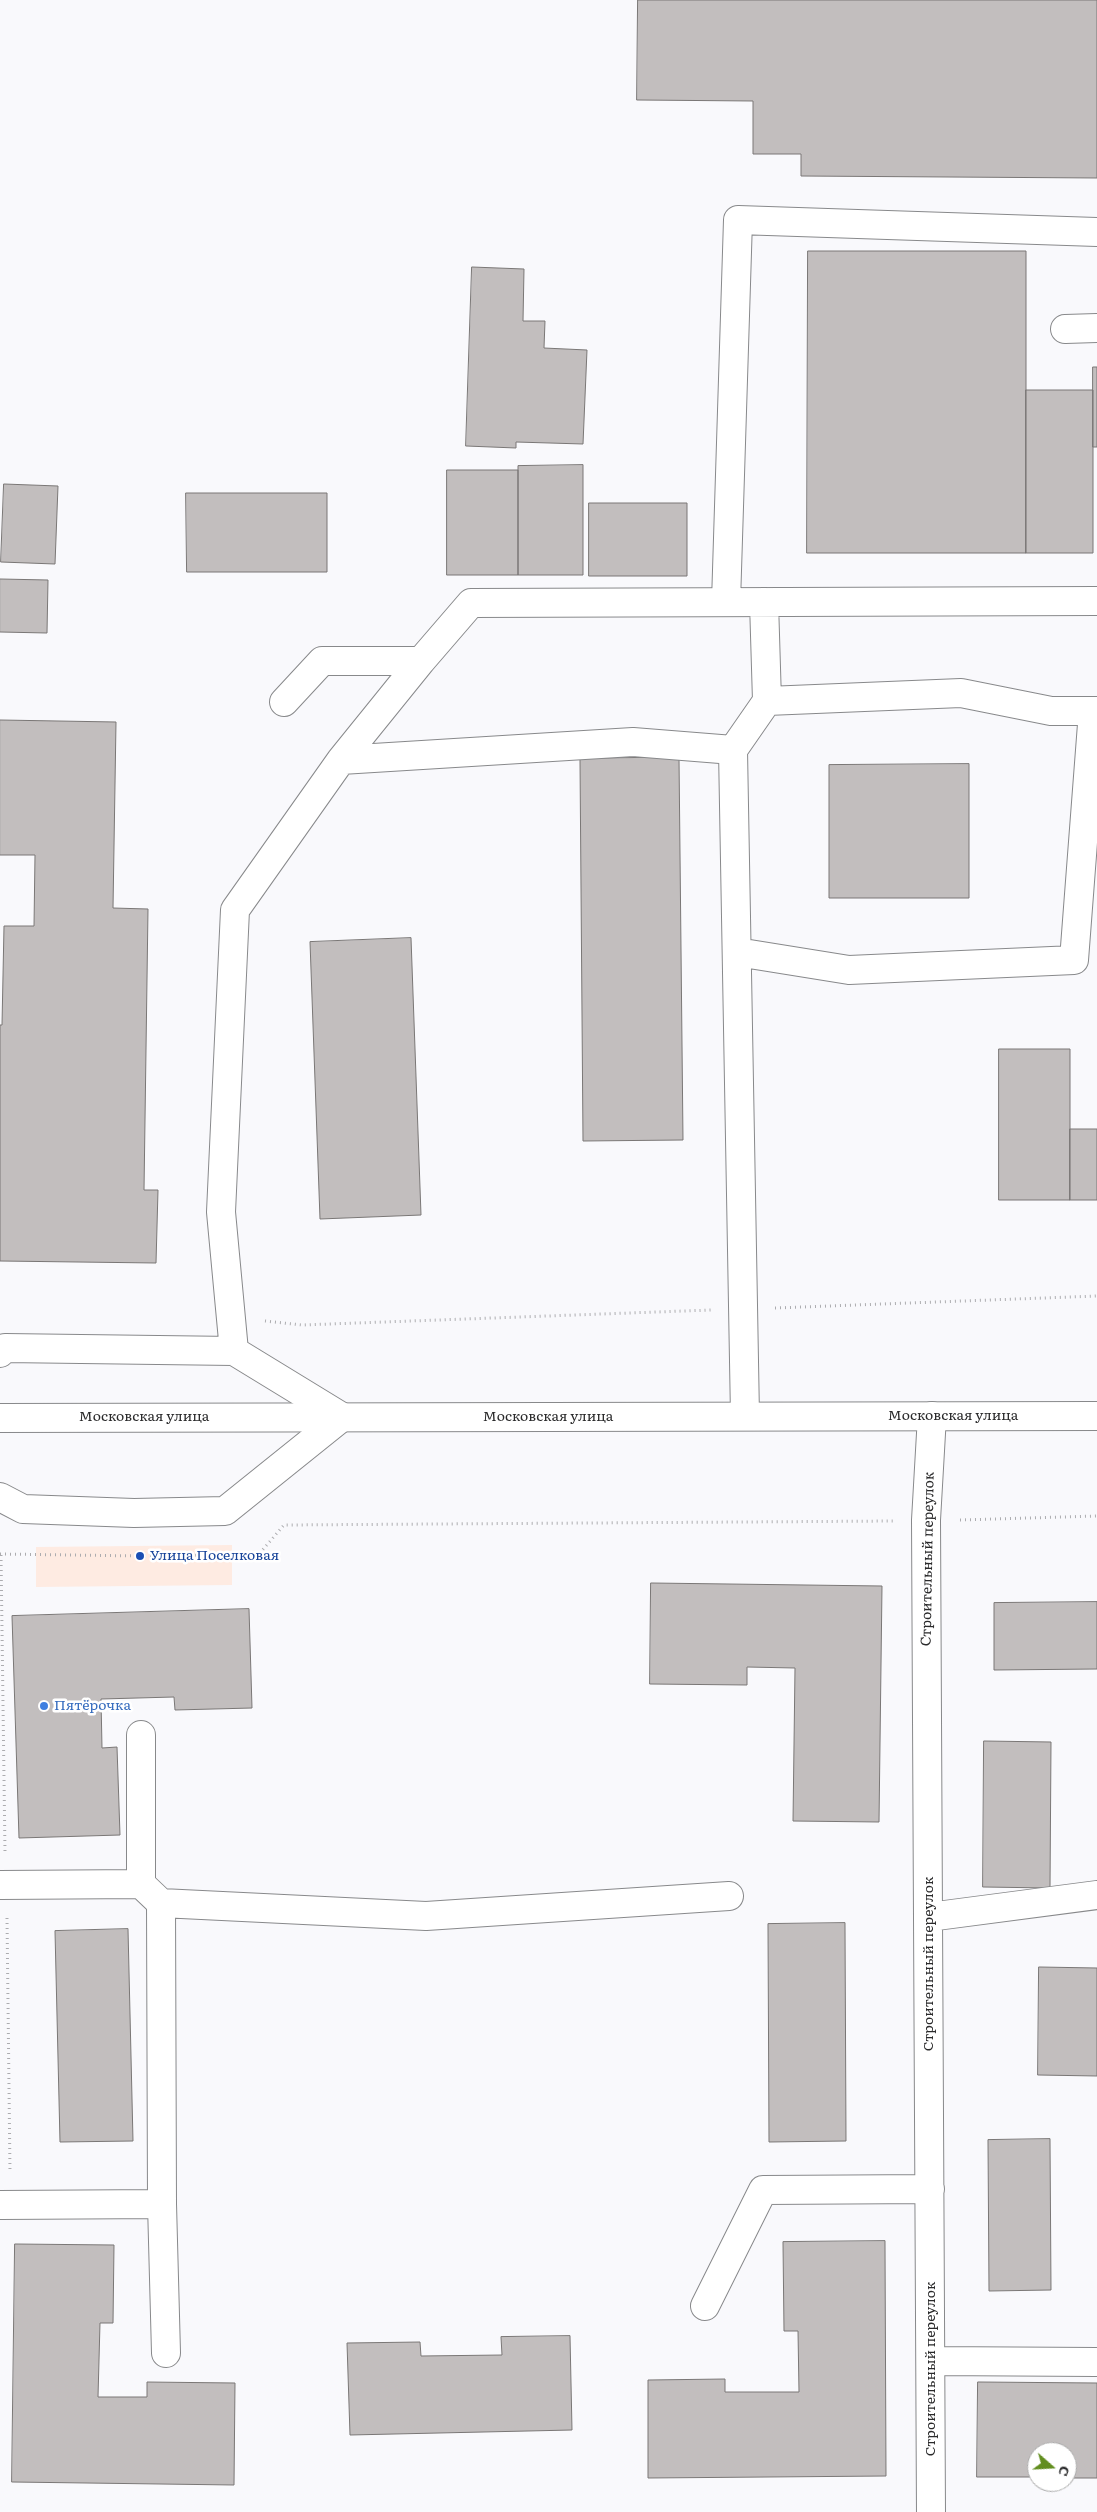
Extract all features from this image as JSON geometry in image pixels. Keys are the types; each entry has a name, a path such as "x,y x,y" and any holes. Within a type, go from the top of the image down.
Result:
{"street":[{"path":"726,602 738,220 1097,232"},
{"path":"1065,329 1097,328"},
{"path":"234,1351 221,1212 235,910 341,760 421,661 471,603 1097,601"},
{"path":"745,1416 733,750 767,701 764,602"},
{"path":"284,702 322,661 421,661"},
{"path":"737,952 849,970 1074,960 1095,711 1051,711 961,692 767,701"},
{"path":"341,760 632,742 733,750"},
{"path":"0,1353 5,1348 234,1351 342,1417 225,1511 134,1513 23,1509 0,1498"},
{"name":"Строительный переулок","path":"931,2512 926,1520 932,1416"},
{"name":"Московская улица","path":"0,1418 1097,1416"},
{"path":"141,1735 141,1884 160,1903 426,1916 729,1896"},
{"path":"0,1885 141,1884"},
{"path":"929,1918 1097,1895"},
{"path":"160,1903 162,2204 166,2353"},
{"path":"705,2306 763,2190 930,2189"},
{"path":"0,2205 162,2204"},
{"path":"931,2361 1097,2362"}],"path":[{"path":"231,1318 302,1325 1097,1296"},
{"path":"0,1554 140,1556 259,1554 284,1525 926,1520 1097,1516"}],"shaded area":[{"path":"232,1545 232,1585 36,1587 36,1547"}],"building":[{"path":"638,0 1097,0 1097,178 801,176 801,154 753,154 753,101 637,100"},
{"path":"808,251 1026,251 1026,553 807,553"},
{"path":"472,267 524,269 523,321 545,321 544,348 587,350 583,444 516,442 516,448 466,446"},
{"path":"1093,367 1097,367 1097,447 1093,447"},
{"path":"1026,390 1093,390 1093,553 1026,553"},
{"path":"583,465 583,575 518,575 518,466"},
{"path":"447,470 518,470 518,575 447,575"},
{"path":"4,484 58,486 55,564 1,562"},
{"path":"186,493 327,493 327,572 187,572"},
{"path":"589,503 687,503 687,576 589,576"},
{"path":"0,579 48,580 47,633 0,632"},
{"path":"0,720 116,722 113,908 148,909 144,1190 158,1190 156,1263 0,1261 0,1025 2,1025 4,926 34,926 35,855 0,855"},
{"path":"679,757 683,1140 583,1141 580,759"},
{"path":"969,764 969,898 829,898 829,765"},
{"path":"411,938 421,1215 320,1219 310,942"},
{"path":"999,1049 1070,1049 1070,1200 999,1200"},
{"path":"1070,1129 1097,1129 1097,1200 1070,1200"},
{"path":"651,1583 882,1586 879,1822 793,1821 795,1668 747,1667 747,1685 650,1684"},
{"path":"1097,1602 1097,1669 994,1670 994,1603"},
{"path":"249,1609 252,1708 175,1710 174,1697 101,1699 102,1748 117,1747 120,1835 19,1838 12,1616"},
{"path":"984,1741 1051,1742 1050,1888 983,1887"},
{"path":"845,1923 846,2141 769,2142 768,1924"},
{"path":"128,1929 133,2141 60,2142 55,1931"},
{"path":"1039,1967 1097,1968 1097,2076 1038,2075"},
{"path":"1050,2139 1051,2290 989,2291 988,2140"},
{"path":"885,2241 886,2476 648,2478 648,2380 725,2379 725,2392 799,2392 798,2331 784,2331 783,2242"},
{"path":"15,2244 114,2245 113,2323 100,2323 98,2397 147,2397 147,2382 235,2383 234,2485 12,2482"},
{"path":"570,2336 572,2430 350,2435 347,2343 420,2342 421,2356 502,2355 501,2337"},
{"path":"978,2382 1097,2383 1097,2478 1077,2478 1077,2442 1027,2442 1027,2477 977,2477"}],"place":[{"name":"Улица Поселковая","path":"140,1556"},
{"name":"Пятёрочка","path":"44,1706"}]}
